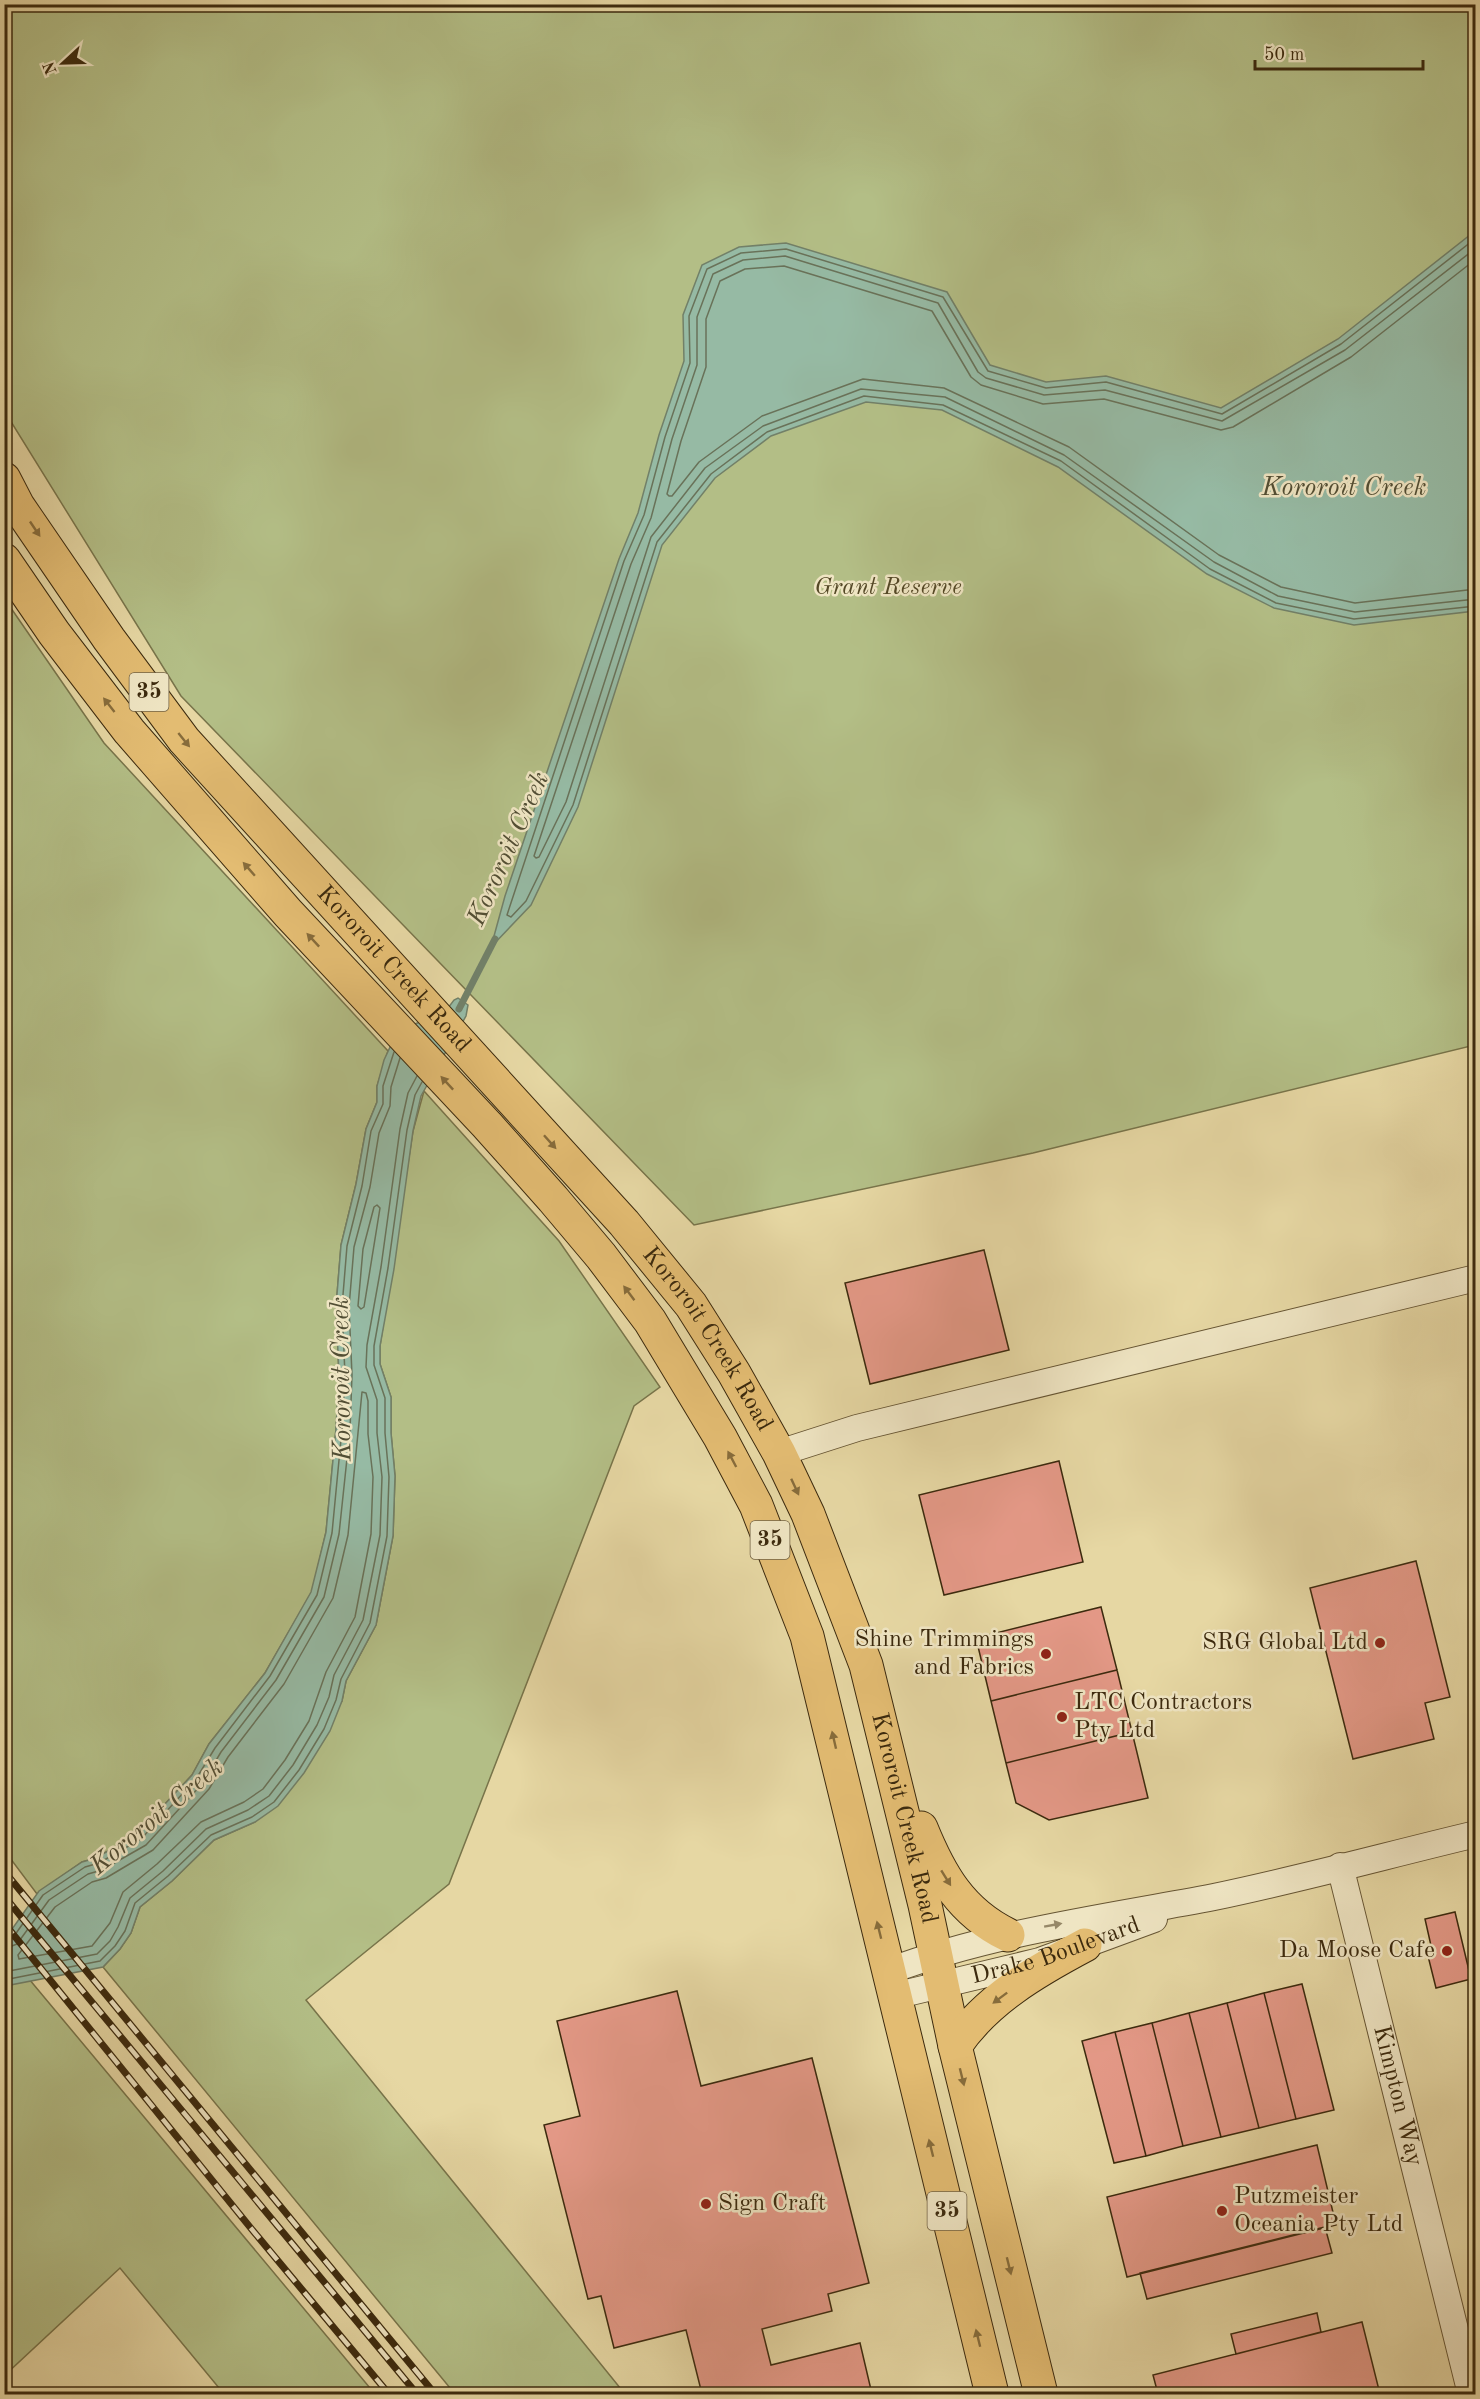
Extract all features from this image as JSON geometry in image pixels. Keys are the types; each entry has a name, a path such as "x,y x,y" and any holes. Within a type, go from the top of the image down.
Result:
{"main road":[{"name":"Kororoit Creek Road","path":"4,479 18,506 110,639 184,740 624,1223 691,1305 734,1373 779,1453 808,1514 866,1665 888,1749 955,2046 1041,2394"},
{"name":"Kororoit Creek Road","path":"4,560 54,633 129,731 288,913 487,1125 553,1199 650,1321 720,1437 756,1505 807,1636 992,2394"},
{"path":"888,1749 926,1841 943,1874 970,1910 991,1926 1008,1935"},
{"path":"955,2046 975,2019 986,2009 1050,1964 1085,1945"}],"street":[{"path":"779,1453 857,1428 1476,1278"},
{"name":"Drake Boulevard","path":"892,1983 939,1969 1008,1935 1216,1896 1476,1834"},
{"name":"Kimpton Way","path":"1340,1866 1471,2394"},
{"name":"Drake Boulevard","path":"939,1969 1040,1961 1216,1896"}],"green space":[{"name":"Grant Reserve","path":"5,5 1475,5 1475,1045 1033,1153 694,1225 181,696 5,412"},
{"path":"4,598 104,743 388,1051 377,1086 377,1102 366,1129 356,1184 341,1245 336,1307 339,1375 336,1429 326,1532 312,1592 265,1673 209,1744 192,1775 137,1834 96,1858 82,1862 37,1894 4,1850"},
{"path":"424,1091 559,1241 660,1387 634,1406 449,1884 306,2000 625,2394 455,2394 103,1967 131,1933 140,1907 172,1881 214,1840 255,1822 342,1701 346,1681 376,1625 393,1536 395,1476 391,1433 391,1397 380,1364 380,1346 413,1131"},
{"path":"4,1949 375,2394 224,2394 120,2268 5,2375"}],"water":[{"name":"Kororoit Creek","path":"1475,231 1475,611 1354,625 1274,608 1207,574 1058,467 942,410 866,402 771,436 715,478 662,545 578,807 531,905 491,947 505,896 619,559 638,513 659,435 684,361 683,315 702,265 739,247 786,243 947,292 990,365 1046,382 1106,376 1221,408 1338,339"},
{"name":"Kororoit Creek","path":"458,998 468,1005 466,1016 421,1096 413,1131 394,1269 380,1346 380,1364 391,1397 391,1433 395,1476 393,1536 376,1625 346,1681 342,1701 330,1731 304,1773 278,1806 255,1822 214,1840 172,1881 140,1907 131,1933 103,1967 5,1986 5,1939 39,1891 82,1862 96,1858 137,1834 192,1775 209,1744 265,1673 311,1592 326,1532 336,1429 339,1375 336,1307 341,1245 356,1184 366,1129 377,1102 377,1086 384,1060 392,1043 415,1024 445,1012"}],"building":[{"path":"984,1250 1009,1350 870,1384 845,1283"},
{"path":"1059,1461 1083,1562 944,1595 919,1495"},
{"name":"SRG Global Ltd","path":"1416,1561 1450,1697 1425,1703 1434,1739 1353,1759 1310,1588"},
{"name":"Shine Trimmings and Fabrics","path":"1101,1607 1117,1670 991,1701 976,1638"},
{"name":"LTC Contractors Pty Ltd","path":"1117,1670 1132,1732 1006,1763 991,1701"},
{"path":"1132,1732 1148,1798 1049,1820 1016,1803 1006,1763"},
{"name":"Da Moose Cafe","path":"1455,1912 1471,1979 1436,1988 1427,1952 1432,1950 1425,1919"},
{"path":"1476,1965 1476,1996 1468,1966"},
{"path":"1302,1984 1334,2110 1296,2119 1264,1993"},
{"name":"Sign Craft","path":"677,1991 701,2086 812,2058 869,2283 828,2294 832,2311 762,2329 771,2365 860,2343 872,2394 702,2394 686,2330 614,2348 601,2296 588,2299 544,2125 580,2116 557,2021"},
{"path":"1264,1993 1296,2119 1259,2128 1227,2003"},
{"path":"1227,2003 1259,2128 1221,2137 1189,2013"},
{"path":"1189,2013 1221,2137 1183,2146 1152,2023"},
{"path":"1152,2023 1183,2146 1146,2156 1115,2032"},
{"path":"1115,2032 1146,2156 1114,2163 1082,2041"},
{"name":"Putzmeister Oceania Pty Ltd","path":"1317,2145 1336,2225 1127,2277 1107,2197"},
{"name":"Putzmeister Oceania Pty Ltd","path":"1325,2227 1332,2253 1147,2299 1140,2273"},
{"path":"1317,2313 1321,2332 1236,2354 1231,2334"},
{"path":"1362,2322 1380,2394 1158,2394 1153,2375"}],"waterway":[{"name":"Kororoit Creek","path":"459,1009 495,939"}],"railway":[{"path":"4,1871 435,2394"},
{"path":"4,1896 417,2394"},
{"path":"4,1923 254,2232 389,2394"}],"place":[{"name":"SRG Global Ltd","path":"1380,1643"},
{"name":"Shine Trimmings and Fabrics","path":"1046,1654"},
{"name":"LTC Contractors Pty Ltd","path":"1062,1717"},
{"name":"Da Moose Cafe","path":"1447,1951"},
{"name":"Sign Craft","path":"706,2204"},
{"name":"Putzmeister Oceania Pty Ltd","path":"1222,2211"}]}
